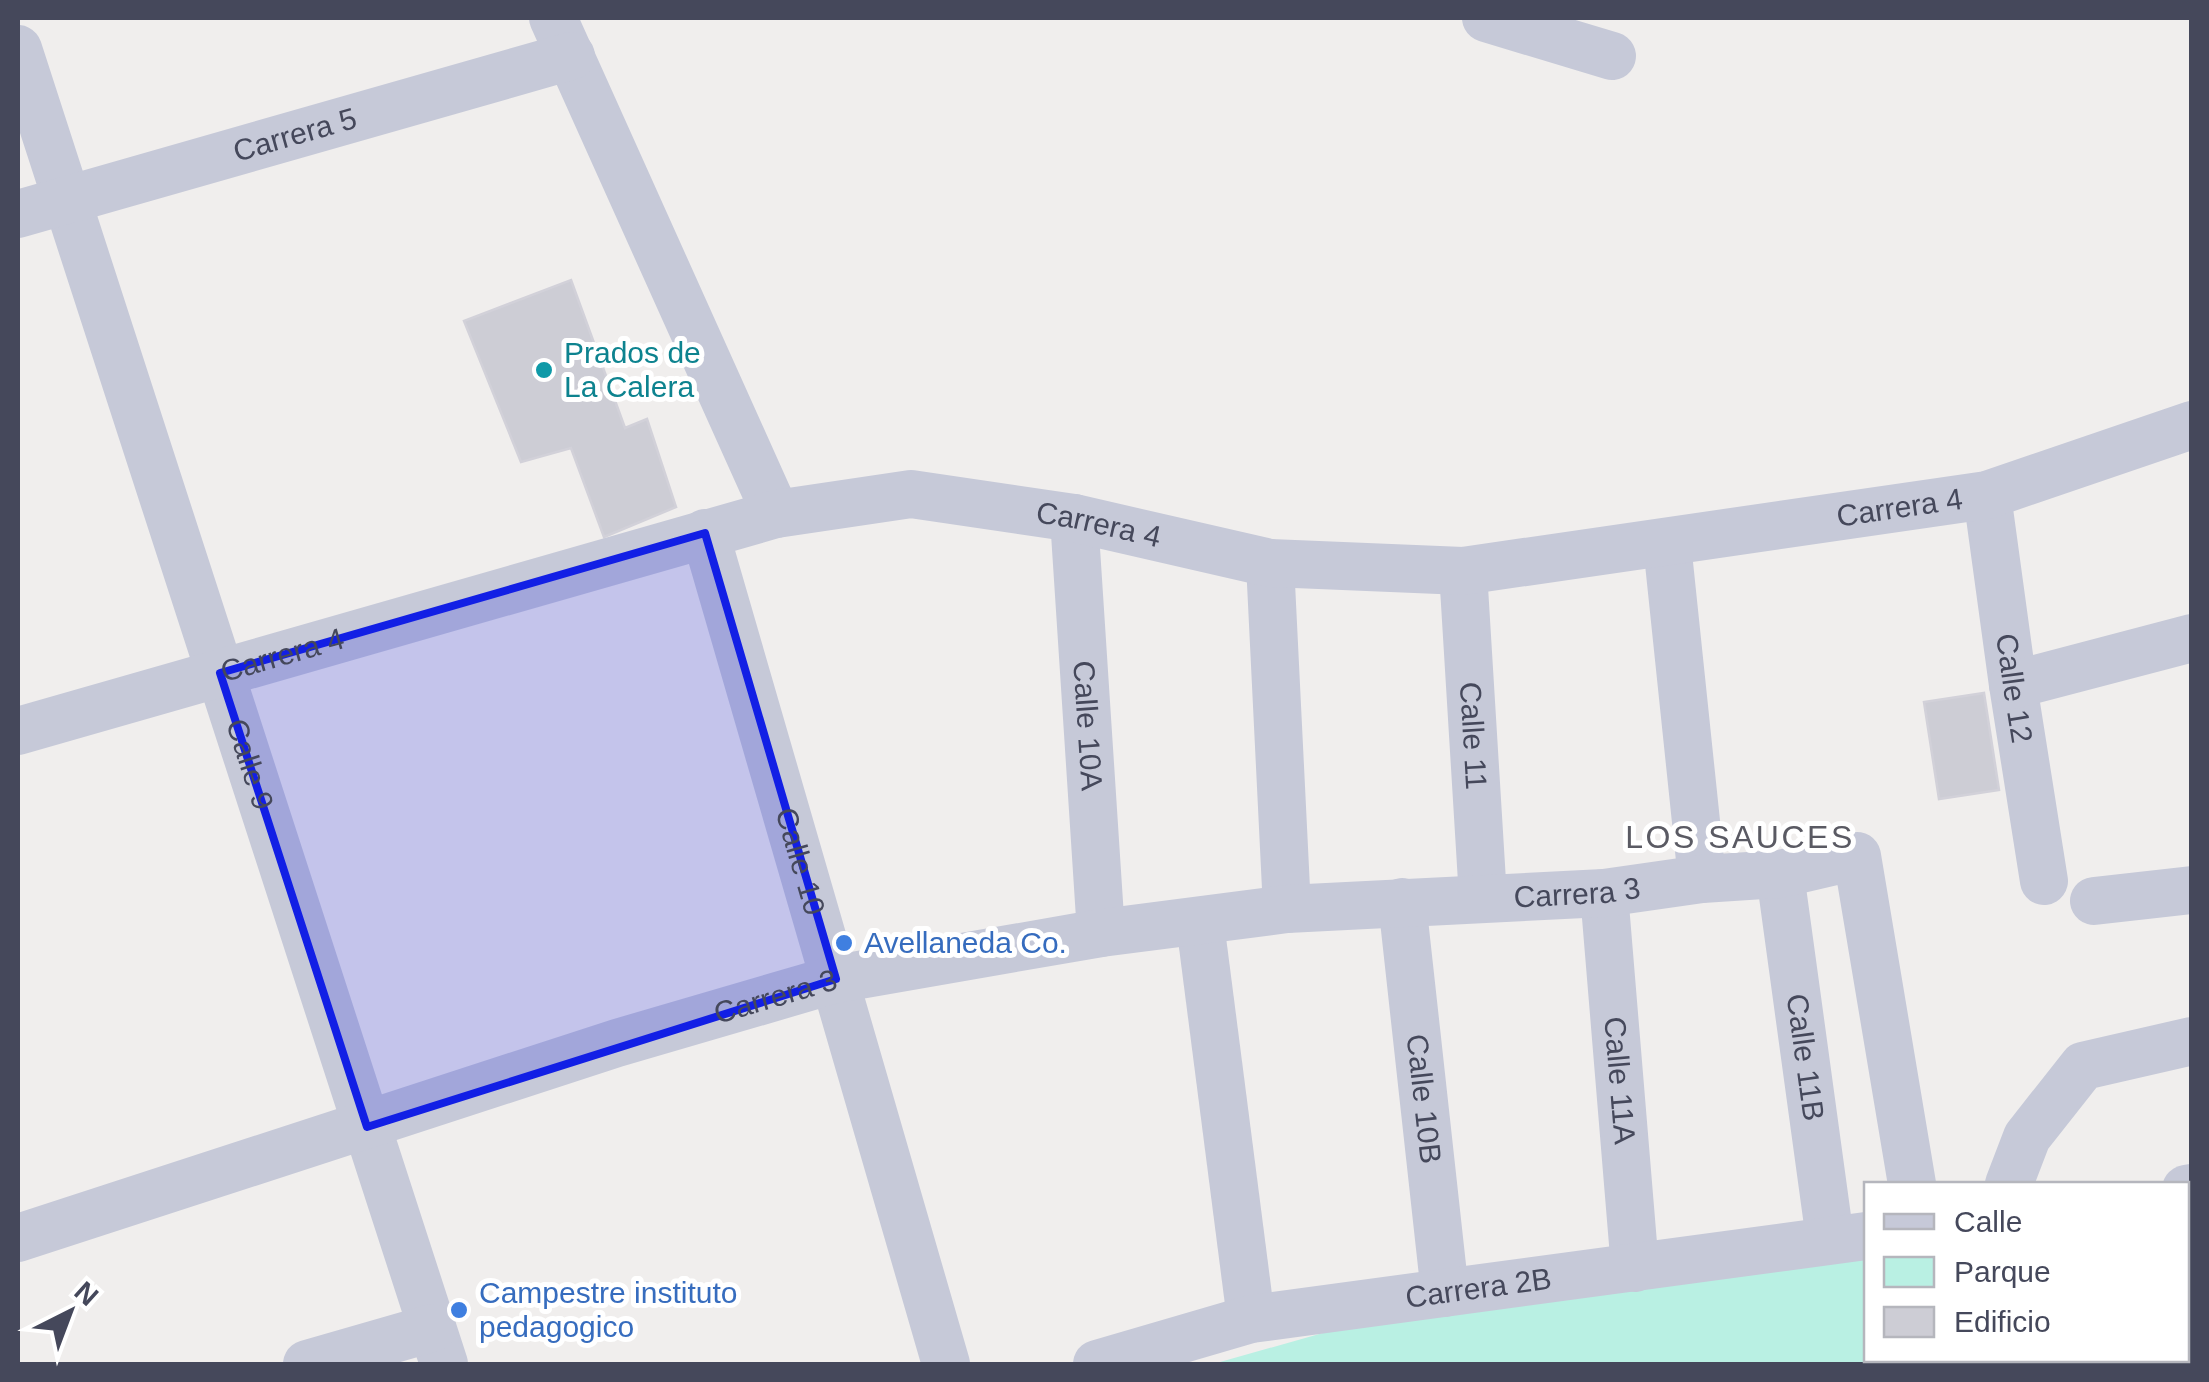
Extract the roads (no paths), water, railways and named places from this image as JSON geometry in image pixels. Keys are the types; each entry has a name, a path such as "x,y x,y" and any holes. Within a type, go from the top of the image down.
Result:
{"street":[{"path":"1486,18 1612,56"},
{"path":"562,37 776,514"},
{"name":"Carrera 5","path":"18,214 67,202 562,37"},
{"name":"Calle 9","path":"18,49 438,1346"},
{"name":"Carrera 4","path":"18,731 776,514 910,494 1074,518 1270,564 1463,571 1987,495 2192,424"},
{"name":"Calle 12","path":"1987,495 2044,882"},
{"name":"Calle 10A","path":"1074,518 1101,933"},
{"name":"Calle 10","path":"706,533 946,1364"},
{"path":"1668,544 1702,879"},
{"path":"1270,564 1287,908"},
{"name":"Calle 11","path":"1463,571 1483,898"},
{"path":"2012,685 2192,638"},
{"name":"Carrera 3","path":"18,1238 617,1044 836,979 1101,933 1287,908 1604,893 1702,879 1780,874 1857,856 1912,1182"},
{"name":"Calle 11B","path":"1780,874 1848,1238"},
{"path":"2094,901 2192,890"},
{"name":"Calle 11A","path":"1604,893 1635,1268"},
{"name":"Calle 10B","path":"1402,902 1445,1293"},
{"path":"1200,922 1251,1319"},
{"path":"2010,1182 2027,1136 2083,1066 2192,1041"},
{"name":"Carrera 2B","path":"1097,1364 1251,1319 1848,1238"},
{"path":"307,1364 438,1346"}],"place":[{"name":"Prados de La Calera","path":"544,370"},
{"name":"Avellaneda Co.","path":"844,943"},
{"name":"Campestre instituto pedagogico","path":"459,1310"}],"district":[{"name":"LOS SAUCES","path":"1740,837"}]}
